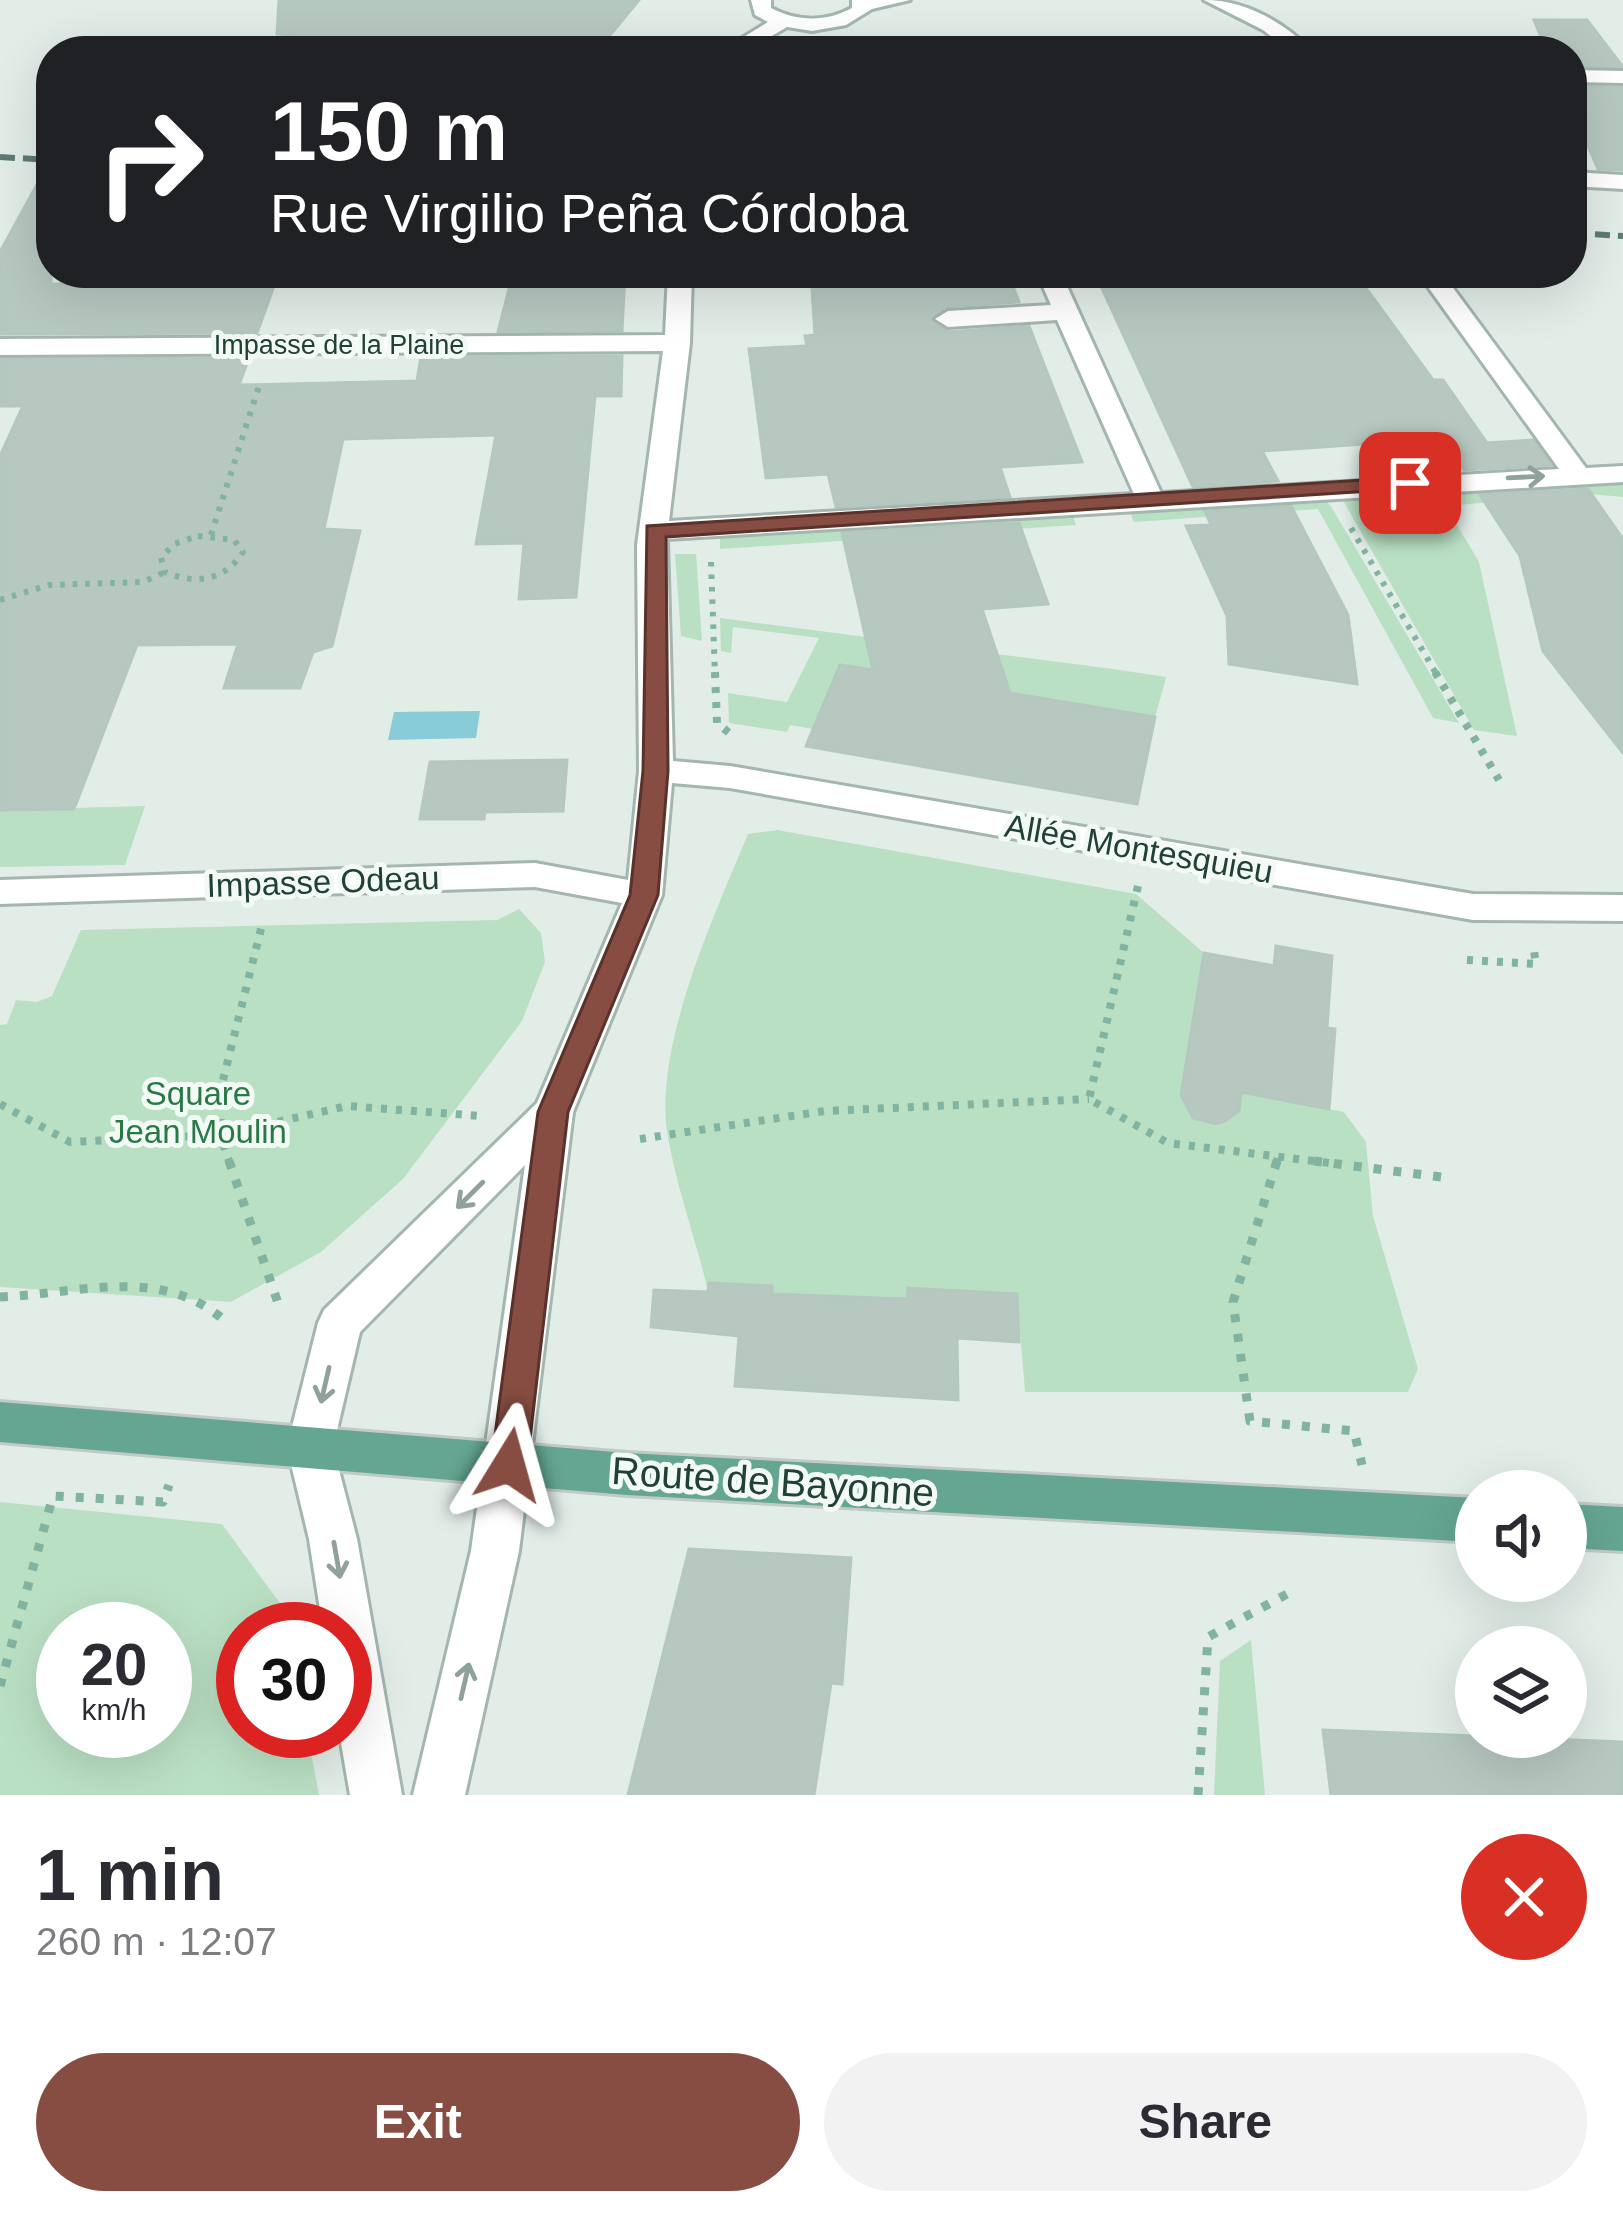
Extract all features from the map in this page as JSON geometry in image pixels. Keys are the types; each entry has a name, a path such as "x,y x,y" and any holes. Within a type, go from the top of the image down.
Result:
{"main road":[{"name":"Route de Bayonne","path":"0,1421 187,1433 509,1465 1455,1519"},
{"path":"1587,1527 1623,1529"}],"street":[{"path":"761,0 762,11 784,21 830,23 855,16 863,2 900,0"},
{"path":"1214,0 1283,36"},
{"path":"758,36 784,21"},
{"path":"1587,76 1623,77"},
{"path":"1587,180 1623,182"},
{"path":"439,1795 488,1585 509,1465 553,1112 644,895 656,771 655,531 679,288"},
{"path":"1056,288 1150,499"},
{"path":"1441,288 1576,474"},
{"path":"948,319 1066,312"},
{"name":"Impasse de la Plaine","path":"0,347 677,343"},
{"path":"655,531 1623,474"},
{"name":"Allée Montesquieu","path":"656,771 730,777 1473,907 1623,908"},
{"name":"Impasse Odeau","path":"0,892 535,874 644,895"},
{"path":"376,1795 333,1539 310,1447 340,1322 553,1112"}],"path":[{"path":"212,535 260,383"},
{"path":"1343,516 1499,780"},
{"path":"0,599 50,585 143,582 165,572 198,580 234,567 243,552 240,545 212,535 174,544 161,558 165,572"},
{"path":"710,539 716,723 739,740 737,754"},
{"path":"1089,1099 1146,849"},
{"path":"272,883 222,1084 220,1135 278,1303"},
{"path":"1467,960 1535,964 1531,932"},
{"path":"640,1139 825,1111 1089,1099 1168,1143 1441,1177"},
{"path":"0,1104 70,1142 220,1135 347,1106 488,1116"},
{"path":"1278,1156 1233,1303 1250,1421 1354,1431 1374,1514"},
{"path":"0,1298 43,1298 126,1285 167,1288 211,1302 227,1323"},
{"path":"0,1686 53,1496 163,1502 187,1433"},
{"path":"1198,1795 1208,1636 1287,1594"}],"green space":[{"path":"1623,480 1623,497 1590,494 1446,506 1479,562 1517,736 1474,730 1340,495"},
{"path":"1323,496 1459,723 1433,718 1318,509 1134,522 1128,508"},
{"path":"1072,513 1076,525 720,549 720,536"},
{"path":"675,554 696,554 702,641 681,636"},
{"path":"720,618 1166,677 1155,717 813,729 790,725 787,732 729,723 728,693 787,702 819,638 733,627 731,653 721,651"},
{"path":"145,806 125,865 0,867 0,810"},
{"path":"777,830 1136,894 1204,953 1181,1098 1197,1120 1216,1124 1232,1116 1241,1092 1344,1112 1366,1142 1373,1216 1418,1369 1408,1392 1025,1392 1017,1294 907,1299 772,1294 771,1286 714,1283 708,1291 668,1137 669,1064 689,983 748,834"},
{"name":"Square Jean Moulin","path":"519,909 541,933 545,962 522,1021 403,1179 321,1252 231,1302 0,1287 0,1025 7,1024 16,1000 37,1002 52,996 81,930 497,920"},
{"path":"0,1502 222,1524 279,1602 216,1602 216,1758 312,1758 319,1795 0,1795"},
{"path":"1251,1640 1265,1795 1214,1795 1220,1661"}],"water":[{"path":"480,711 476,738 388,740 394,712"}],"building":[{"path":"279,0 639,0 609,36 277,34"},
{"path":"1534,20 1587,20 1623,67 1587,66 1587,36 1541,36"},
{"path":"1587,86 1623,87 1623,170 1598,169 1587,144"},
{"path":"36,186 36,288 273,288 257,333 0,334 0,252"},
{"path":"509,288 624,288 622,331 498,332"},
{"path":"812,288 1014,288 1019,302 948,307 931,320 948,332 1029,326 1082,462 1000,467 1010,497 836,507 828,474 766,478 749,349 807,346 805,336 815,335"},
{"path":"1102,288 1366,288 1433,380 1443,380 1487,443 1533,440 1551,465 1464,470 1449,448 1386,453 1380,443 1262,451 1278,481 1193,487"},
{"path":"622,356 621,396 595,396 576,597 519,599 524,543 476,544 496,435 343,439 324,529 360,531 332,646 313,652 300,688 224,688 238,644 137,645 74,809 0,810 0,456 23,406 0,406 0,359 249,358 239,385 417,381 421,357"},
{"path":"1588,489 1623,539 1623,753 1543,651 1520,556 1480,495"},
{"path":"1291,506 1348,615 1357,684 1229,664 1227,616 1186,526 1211,525 1205,511"},
{"path":"1019,523 1048,604 982,609 1010,693 1155,717 1137,804 806,746 840,665 873,670 842,533"},
{"path":"567,760 563,811 420,819 430,762"},
{"path":"1276,946 1332,956 1327,1028 1335,1029 1329,1109 1241,1092 1239,1111 1225,1121 1216,1124 1193,1118 1181,1095 1204,953 1274,966"},
{"path":"709,1283 772,1286 772,1294 907,1299 908,1288 1017,1294 1019,1342 957,1338 958,1400 735,1386 739,1336 651,1327 654,1290 708,1292"},
{"path":"689,1549 851,1558 842,1684 831,1683 814,1795 628,1795"},
{"path":"1323,1730 1455,1735 1455,1758 1587,1758 1587,1741 1623,1742 1623,1795 1331,1795"}],"railway":[{"path":"0,157 36,159"},
{"path":"1587,234 1623,236"}],"route":[{"path":"509,1465 553,1112 644,895 656,771 655,531 1410,483"}]}
